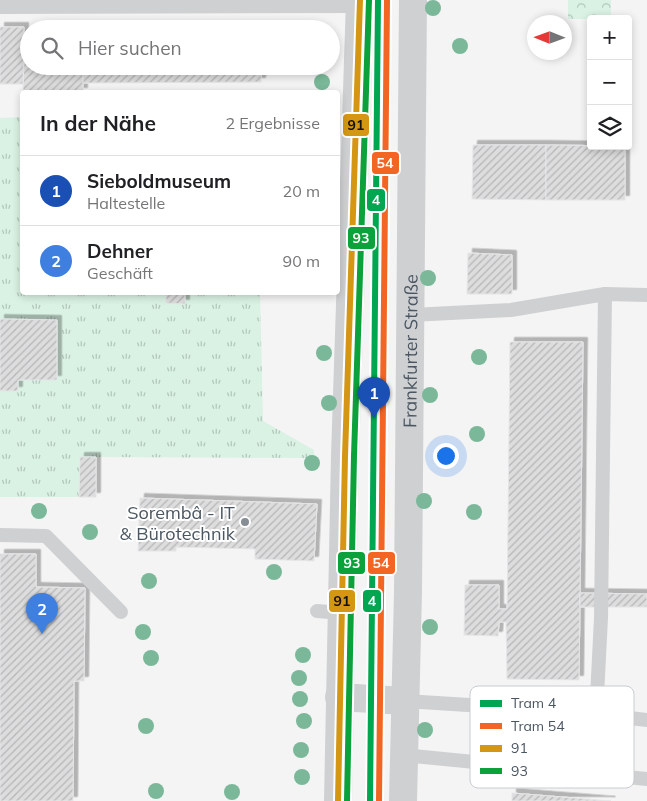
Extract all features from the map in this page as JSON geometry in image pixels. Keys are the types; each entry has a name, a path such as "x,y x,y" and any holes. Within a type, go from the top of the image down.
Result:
{"street":[{"name":"Frankfurter Straße","path":"403,801 411,315 413,0"},
{"path":"338,801 339,697 329,612 360,3"},
{"path":"339,697 405,701"}],"lane":[{"path":"0,7 360,3"},
{"path":"598,686 601,618 605,294"},
{"path":"411,315 511,310 605,294 647,295"},
{"path":"0,535 46,536 120,612"},
{"path":"405,701 470,705"},
{"path":"634,719 647,720"},
{"path":"403,755 470,762"},
{"path":"634,778 647,779"}],"green space":[{"path":"568,0 611,0 611,15 587,15 587,19 572,19 572,15 568,15"},
{"path":"20,117 20,295 260,295 263,421 314,450 314,458 80,457 79,497 0,497 0,118"}],"building":[{"path":"0,27 20,27 20,75 23,75 23,84 0,84"},
{"path":"24,75 83,75 83,90 23,90"},
{"path":"83,75 261,75 261,82 83,83"},
{"path":"473,145 546,145 546,200 472,199"},
{"path":"546,145 587,146 587,150 625,150 625,200 546,200"},
{"path":"468,253 512,255 512,294 467,294"},
{"path":"166,295 185,295 185,304 166,303"},
{"path":"0,319 57,320 57,380 18,380 18,391 0,391"},
{"path":"510,342 583,342 579,680 507,679 506,622 499,622 498,636 464,635 465,585 499,585 499,609 507,609"},
{"path":"80,457 96,457 96,497 79,497"},
{"path":"140,498 317,504 314,561 255,559 255,549 176,547 176,551 138,551"},
{"path":"0,554 36,554 36,587 85,588 84,681 74,681 73,801 0,801"},
{"path":"580,593 647,594 647,607 580,607"},
{"path":"512,793 611,801 512,801"}],"tram line":[{"name":"4","path":"370,801 378,0"},
{"name":"54","path":"379,801 387,0"}],"transit line":[{"name":"91","path":"338,801 345,456 360,0"},
{"name":"93","path":"347,801 354,456 369,0"}],"place":[{"name":"Sieboldmuseum","path":"374,418"},
{"name":"Sorembâ - IT & Bürotechnik","path":"245,522"},
{"name":"Dehner","path":"42,634"}]}
